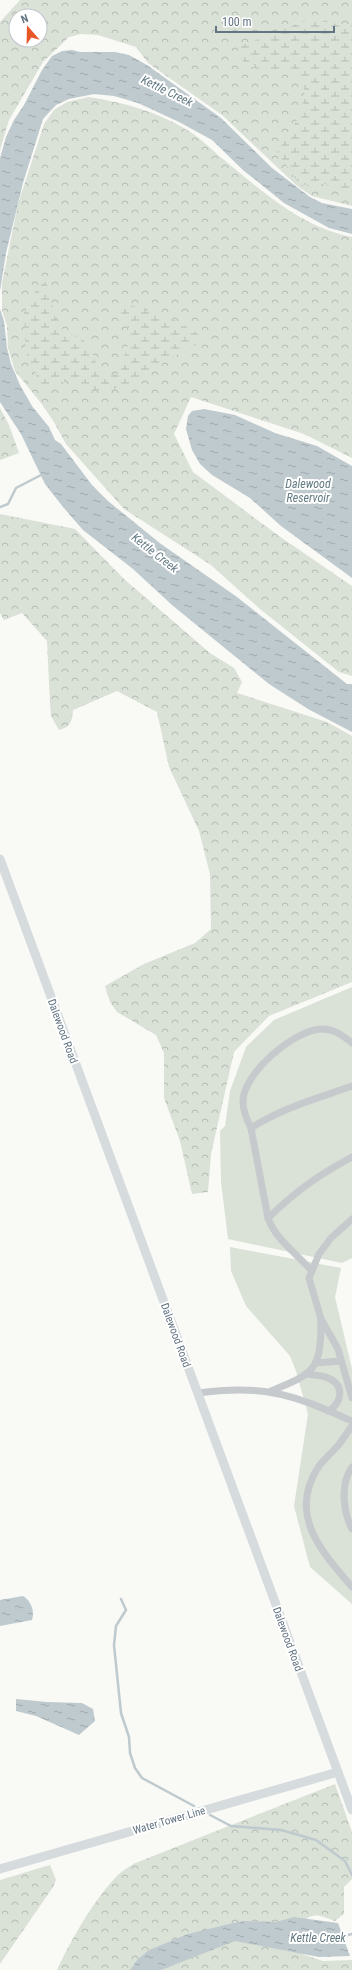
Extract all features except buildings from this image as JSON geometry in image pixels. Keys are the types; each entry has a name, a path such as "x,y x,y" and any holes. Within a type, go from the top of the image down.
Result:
{"main road":[{"name":"Dalewood Road","path":"0,859 352,1810"},
{"name":"Water Tower Line","path":"0,1869 338,1772"}],"street":[{"path":"311,1270 280,1240 272,1229 268,1218 251,1128 246,1118 243,1102 244,1090 252,1075 284,1044 296,1037 320,1029 330,1030 340,1034 352,1043"},
{"path":"251,1128 288,1108 352,1086"},
{"path":"268,1218 295,1192 322,1173 352,1157"},
{"path":"352,1219 331,1238 319,1254 311,1270 309,1278 321,1319 331,1334 352,1398"},
{"path":"271,1391 291,1383 306,1374 316,1364 320,1353 321,1319"},
{"path":"316,1364 341,1361"},
{"path":"306,1374 327,1377 335,1382 340,1389 340,1400 329,1411"},
{"path":"198,1394 227,1389 271,1391 304,1400 352,1421"},
{"path":"352,1426 340,1443 319,1466 306,1496 305,1509 318,1543 333,1566 352,1587"},
{"path":"352,1466 344,1499 346,1518 352,1529"}],"green space":[{"path":"20,0 352,0 352,206 312,196 296,185 222,115 148,63 136,47 98,35 81,34 69,37 43,62 9,120 0,150 0,22 8,13 8,48 48,48 48,8 13,8"},
{"path":"307,20 330,22 343,26 352,25 352,192 345,192 325,184 300,185 277,152 297,120 303,103 304,84 286,70 263,71 244,64 238,50 243,45"},
{"path":"89,97 140,109 175,123 203,141 280,205 314,225 352,237 352,458 304,434 191,397 174,434 193,472 279,536 352,586 352,676 339,672 260,609 211,565 124,509 66,444 54,422 41,403 15,371 8,348 7,326 2,310 2,283 18,204 44,124 54,110 67,102"},
{"path":"46,282 56,320 59,325 65,331 84,341 89,347 97,365 108,376 118,374 131,336 120,310 130,305 171,318 200,335 200,340 195,346 157,364 147,374 123,386 105,392 90,389 81,380 71,379 48,388 39,382 26,353 24,313 39,284"},
{"path":"0,408 9,425 19,453 0,460"},
{"path":"0,514 75,529 124,579 210,653 234,668 242,682 237,693 327,722 352,736 352,982 269,1016 234,1052 211,1154 208,1192 192,1194 180,1141 164,1098 164,1053 156,1035 117,1012 110,1002 105,986 144,964 195,943 211,929 210,874 199,831 169,767 157,712 117,691 73,710 70,723 63,729 59,730 51,716 47,641 22,613 4,620 0,613"},
{"path":"352,987 352,1258 342,1263 228,1239 221,1182 220,1131 225,1126 230,1091 246,1047 274,1020"},
{"path":"230,1247 341,1268 335,1297 352,1369 352,1604 310,1567 294,1506 308,1414 296,1371 290,1356 246,1306 231,1271"},
{"path":"335,1784 352,1832 352,1879 344,1887 344,1914 335,1921 321,1916 314,1916 301,1923 302,1954 323,1961 352,1960 352,1970 57,1970 69,1946 99,1897 118,1875 133,1864"},
{"path":"50,1865 56,1880 53,1887 0,1964 0,1880"}],"water":[{"path":"62,51 115,52 129,55 147,65 221,118 272,168 310,197 322,203 352,209 352,234 329,228 284,203 243,170 212,140 179,122 138,103 114,96 94,94 69,99 56,105 43,119 23,183 6,253 0,291 0,158 6,137 14,120 24,105 42,70 52,56"},
{"path":"0,309 4,321 7,348 11,364 20,385 32,406 49,427 55,440 61,444 92,485 108,501 161,544 237,597 347,684 352,684 352,732 308,709 269,684 172,605 133,569 83,530 63,507 45,484 21,434 0,402"},
{"name":"Dalewood Reservoir","path":"204,409 235,415 275,433 317,446 352,466 352,578 281,526 250,498 212,475 200,464 192,450 186,429 188,416 192,411"},
{"path":"23,1596 32,1606 32,1620 0,1626 0,1600"},
{"path":"16,1699 82,1703 93,1709 95,1721 79,1735 36,1716 16,1711"},
{"name":"Kettle Creek","path":"294,1917 338,1923 350,1956 319,1957 235,1941 161,1970 130,1970 138,1959 149,1950 188,1934 244,1921 276,1922"}],"waterway":[{"path":"0,507 8,504 16,488 41,475"},
{"path":"121,1599 126,1610 116,1626 114,1645 121,1713 129,1737 130,1753 135,1768 142,1778 194,1806"},
{"path":"210,1815 231,1826 281,1830 316,1840 345,1861 352,1875"},
{"name":"Kettle Creek","path":"340,1937 352,1934"}]}
